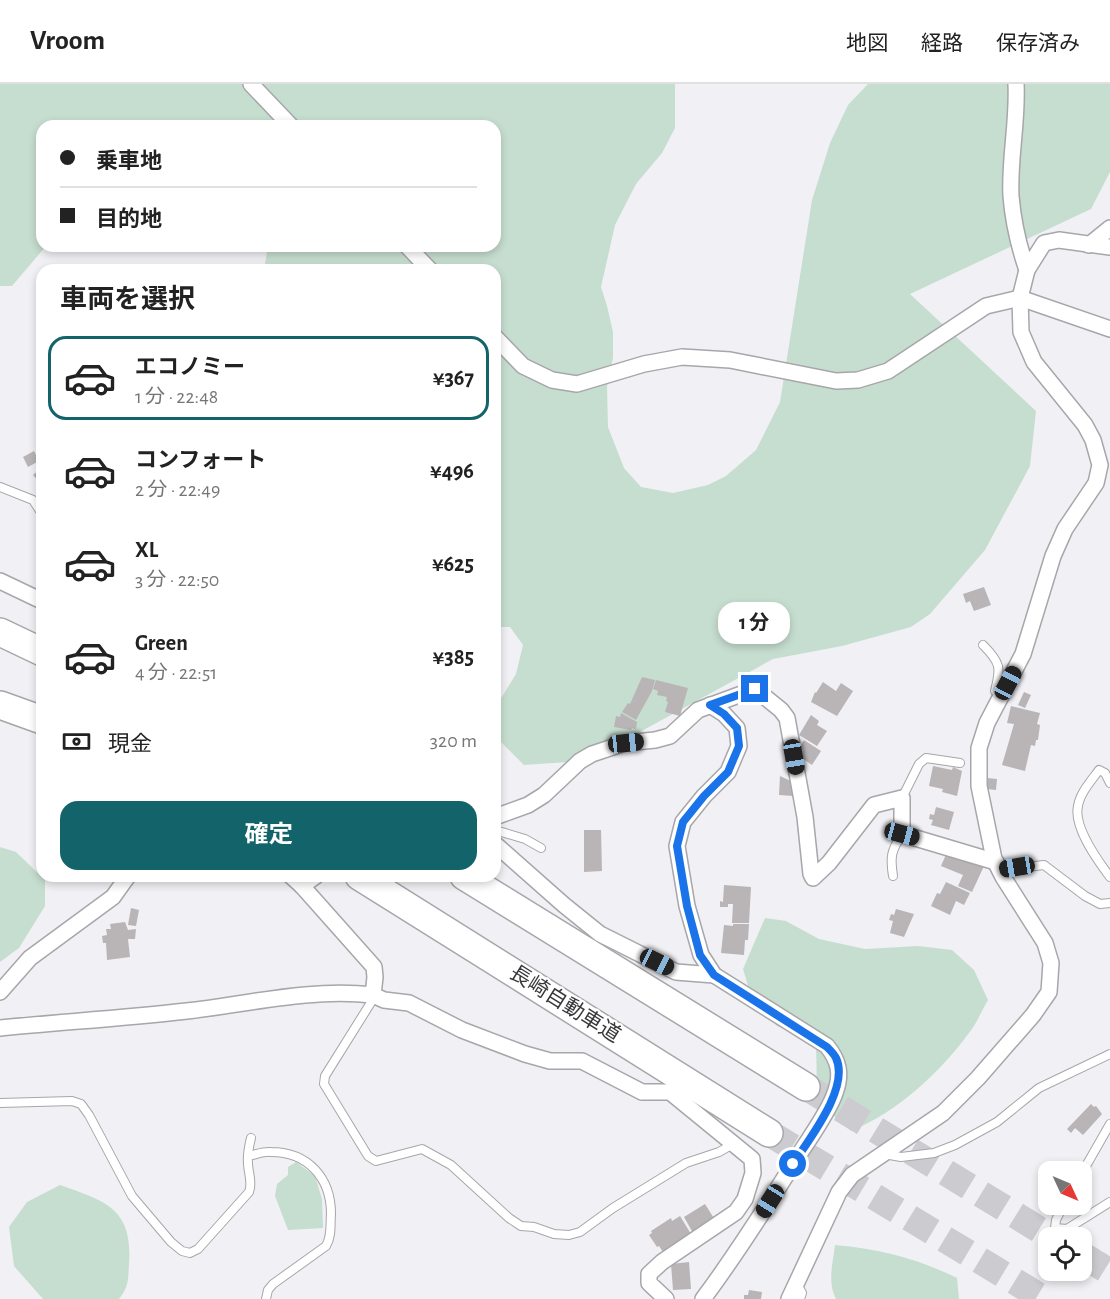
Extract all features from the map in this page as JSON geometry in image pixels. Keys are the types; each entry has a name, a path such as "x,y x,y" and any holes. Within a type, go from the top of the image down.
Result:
{"highway":[{"path":"0,632 36,649"},
{"path":"0,652 36,664"},
{"path":"0,705 36,718"},
{"name":"長崎自動車道","path":"369,882 770,1133"},
{"path":"474,882 806,1087"}],"street":[{"path":"250,84 285,120"},
{"path":"1016,84 1011,196 1027,270"},
{"path":"1089,245 1110,228"},
{"path":"789,1299 839,1192 852,1175 944,1113 1025,1024 1048,992 1051,963 1045,943 998,866 979,786 979,748 987,723 1023,654 1053,556 1065,529 1096,483 1100,465 1093,440 1085,425 1034,362 1021,332 1020,298 1027,270 1044,243 1059,240 1110,247"},
{"path":"413,252 424,264"},
{"path":"501,343 523,366 552,380 577,384 644,364 682,357 730,360 836,381 858,380 888,371 986,306 1020,298 1110,328"},
{"path":"0,581 36,598"},
{"path":"501,815 528,805 544,795 580,761 592,754 626,743 669,736 698,710 755,689 781,710 787,718 805,817 813,879 874,805 902,798 902,834 998,866"},
{"path":"703,1299 759,1220 805,1145 835,1095 839,1076 836,1058 827,1047 714,975 700,955 687,906 677,846 683,822 728,772 739,746 737,728 724,714 710,705"},
{"path":"501,849 600,934 676,972 714,975"},
{"path":"0,992 30,958 113,897 124,882"},
{"path":"297,882 374,967 374,996"},
{"path":"0,1028 187,1011 278,997 351,993 409,1003 462,1030 525,1054 550,1061 582,1061 642,1092 670,1092 752,1159 753,1173 745,1199 736,1212 662,1262 650,1274 649,1283 666,1299"}],"lane":[{"path":"0,487 33,500 36,505"},
{"path":"983,645 999,664 1000,673 995,692 1001,697"},
{"path":"902,798 920,764 926,758 960,763"},
{"path":"1110,783 1105,773 1098,770 1083,791 1077,808 1083,834 1110,877"},
{"path":"501,832 525,839 541,848"},
{"path":"893,876 891,862 893,849 902,834"},
{"path":"998,866 1044,865 1085,896 1100,904 1110,903"},
{"path":"374,996 325,1076 324,1084 368,1156 376,1161 422,1149 451,1165 509,1218 521,1226 534,1227 554,1234 569,1235 580,1232 612,1208 686,1163 718,1152 733,1143"},
{"path":"883,1154 901,1157 934,1153 955,1145 997,1122 1039,1088 1110,1054"},
{"path":"0,1103 72,1101 81,1104 89,1114 132,1196 171,1242 182,1251 190,1253 198,1249 249,1192 251,1180 248,1156 251,1138"},
{"path":"1089,1161 1110,1124"},
{"path":"248,1156 269,1151 296,1157 322,1177 328,1189 331,1205 330,1239 326,1246 273,1284 268,1290 266,1299"},
{"path":"1092,1213 1110,1202"},
{"path":"1058,1215 1055,1228 1067,1229 1089,1215"},
{"path":"796,1283 802,1293 800,1299"}],"green space":[{"path":"0,84 675,84 675,128 662,153 636,184 615,225 601,287 613,332 613,358 607,387 608,427 624,468 641,487 673,493 708,485 726,476 756,450 780,402 812,200 830,143 848,105 868,84 1110,84 1110,172 1091,209 910,294 1036,411 1030,466 985,550 930,614 911,627 842,646 773,659 638,733 568,762 524,765 501,742 501,698 516,674 523,645 510,627 501,627 501,264 265,264 267,252 501,252 501,120 36,120 36,252 41,252 12,286 0,286"},
{"path":"0,847 16,852 36,871 36,882 45,882 45,906 19,948 0,962"},
{"path":"765,918 786,921 819,939 865,949 918,946 952,950 974,970 988,1000 969,1033 931,1076 902,1102 869,1123 851,1131 834,1116 817,1090 816,1042 777,1026 752,999 743,969"},
{"path":"296,1162 315,1176 322,1199 323,1228 288,1230 275,1196 277,1184 288,1175 288,1167"},
{"path":"60,1185 103,1202 121,1219 129,1245 129,1264 126,1286 119,1299 43,1299 14,1266 9,1227 27,1202"},
{"path":"835,1245 897,1256 942,1271 957,1278 959,1299 836,1299 831,1279"}],"building":[{"path":"34,451 36,463 28,467 23,457"},
{"path":"984,587 991,605 974,611 970,601 966,603 963,594"},
{"path":"642,677 655,680 652,691 636,720 622,712 628,703 630,704"},
{"path":"656,680 688,688 680,716 665,712 667,697 657,695 658,691 653,689"},
{"path":"823,682 836,691 841,683 853,691 837,716 811,702"},
{"path":"1024,692 1031,695 1025,708 1018,705"},
{"path":"1011,706 1040,713 1037,724 1040,725 1038,740 1035,746 1031,745 1025,771 1002,765 1014,724 1007,723"},
{"path":"621,713 637,722 636,729 614,727 616,716 620,717"},
{"path":"811,715 819,721 817,725 827,731 817,746 799,735"},
{"path":"804,740 821,751 812,765 799,756 803,750 799,748"},
{"path":"933,766 952,770 953,767 962,771 957,796 942,792 943,789 929,786"},
{"path":"780,776 793,782 793,796 779,795"},
{"path":"987,778 997,779 996,790 986,789"},
{"path":"936,807 954,812 949,830 931,825 933,820 929,819 930,814 934,815"},
{"path":"584,830 601,830 602,871 584,872"},
{"path":"948,850 984,866 972,892 958,886 963,875 941,866"},
{"path":"946,882 970,893 964,905 956,901 950,915 931,906 937,893 940,894"},
{"path":"724,885 751,887 749,923 732,923 733,904 720,907 720,901 723,902"},
{"path":"131,908 139,910 136,926 128,925"},
{"path":"896,909 914,914 904,937 890,933 893,921 889,920"},
{"path":"125,922 128,930 136,929 135,939 128,939 130,957 107,960 106,943 103,943 102,936 107,935 106,929 111,929 110,924"},
{"path":"733,924 749,924 744,955 721,953 724,925 733,926"},
{"path":"1091,1104 1096,1106 1102,1114 1083,1135 1075,1128 1071,1133 1067,1129"},
{"path":"705,1204 715,1220 693,1233 684,1217"},
{"path":"680,1216 691,1234 679,1244 678,1242 675,1244 676,1246 663,1252 649,1235 651,1231 671,1218 672,1221"},
{"path":"689,1262 691,1289 673,1290 671,1264"},
{"path":"749,1290 762,1292 761,1299 744,1299 744,1295 748,1295"}],"tunnel":[{"path":"806,1087 1038,1229"},
{"path":"769,1133 1044,1299"},
{"path":"1092,1261 1110,1272"}],"route":[{"path":"755,689 710,705 724,714 737,728 739,746 728,772 683,822 677,846 687,906 700,955 714,975 827,1047 836,1058 839,1076 835,1095 793,1164"}]}
